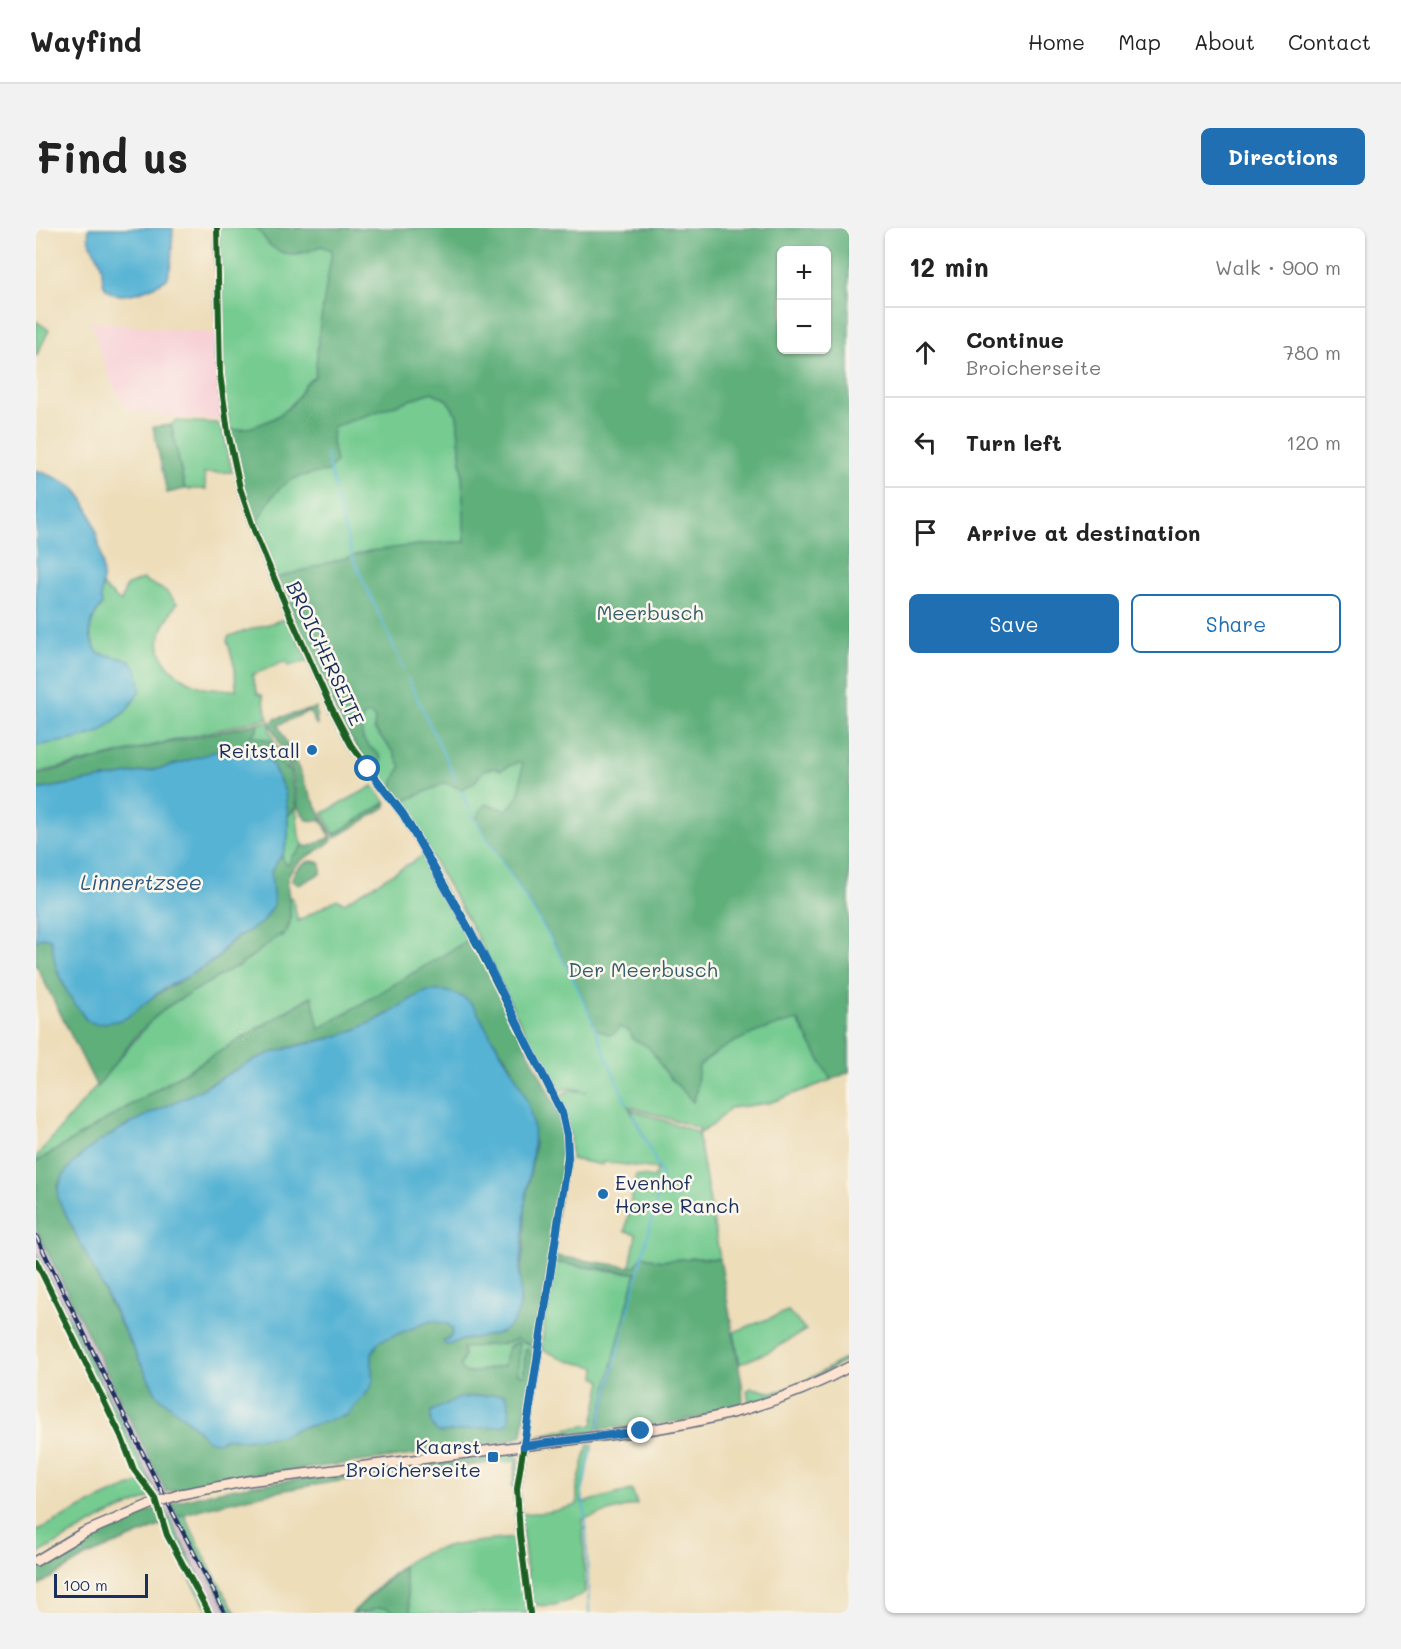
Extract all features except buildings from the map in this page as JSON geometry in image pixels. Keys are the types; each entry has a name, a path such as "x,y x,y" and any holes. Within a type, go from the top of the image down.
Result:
{"main road":[{"path":"36,1561 83,1533 151,1504 181,1494 248,1480 649,1430 720,1417 778,1400 849,1367"}],"street":[{"name":"BROICHERSEITE","path":"217,228 222,394 234,464 255,533 336,717 357,755 403,814 466,923 554,1095 565,1124 568,1158 517,1489 530,1613"}],"shaded area":[{"path":"90,321 219,334 225,420 170,417 127,409 111,383"},
{"path":"36,1229 171,1503 229,1613 218,1613 194,1569 36,1252"}],"green space":[{"name":"Der Meerbusch","path":"218,228 367,228 323,425 336,462 332,427 432,392 447,400 457,414 465,542 434,543 660,773 831,1080 769,1103 730,1108 713,1125 698,1134 720,1259 694,1258 661,1261 642,1256 636,1266 630,1267 636,1234 625,1231 636,1175 654,1178 657,1169 604,1162 603,1165 571,1159 570,1136 558,1096 571,1090 587,1092 571,1088 555,1091 470,923 399,801 350,732 319,672 261,541 234,430 230,431 223,394","holes":["628,1106 699,1128 698,1134 631,1109 649,1147"]},
{"name":"Meerbusch","path":"256,228 849,228 849,1072 831,1080 798,1020 745,1037 710,1057 699,1066 693,1102 662,1068 650,1049 632,1039 630,1031 619,1027 610,1035 595,1028 584,1000 557,947 476,820 486,804 505,810 511,805 520,790 522,763 518,762 501,770 494,768 484,770 473,784 461,789 445,783 400,803 391,793 401,767 394,753 374,729 375,719 370,714 363,716 362,737 381,757 379,770 372,768 358,749 332,705 325,683 321,680 277,578 369,551 434,543 465,542 457,415 447,400 432,392 333,427 332,442 336,462 328,472 292,479 278,490 258,520 263,539 261,541 241,482 230,431 267,422 283,412 291,406 305,384 315,377 319,331 332,250 321,246 302,253 289,254 277,250"},
{"path":"36,321 49,330 36,357"},
{"path":"175,421 217,423 223,430 232,472 204,473 206,489 185,489 171,425"},
{"path":"171,425 185,489 167,493 153,427"},
{"path":"142,579 166,591 177,603 163,627 160,646 162,655 172,670 195,685 212,689 236,690 235,668 227,640 229,636 288,618 308,661 288,666 286,661 252,675 258,694 262,695 268,718 36,773 36,745 100,732 126,711 129,660 98,653 90,634 94,616 102,604 99,594 101,585 121,602 126,586"},
{"path":"316,708 317,726 309,711 278,725 306,787 331,833 332,840 300,862 290,873 287,880 290,918 286,932 238,967 168,1006 136,1036 97,1087 36,965 36,941 43,937 51,939 56,967 62,981 87,1020 151,998 219,958 232,942 254,928 267,916 273,903 271,870 282,855 284,863 288,865 293,855 303,845 308,847 330,836 321,819 307,820 298,808 292,770 271,725 275,719"},
{"path":"270,721 273,740 290,771 277,758 271,741 250,735 256,731 259,723"},
{"path":"259,723 256,731 251,735 271,741 277,758 290,771 296,807 288,816 285,792 229,747 164,768 36,790 36,775"},
{"path":"373,786 386,803 334,834 323,813"},
{"path":"385,803 386,807 335,838 334,834"},
{"path":"296,807 299,836 303,845 293,855 288,866 284,863 282,855 288,837 288,816"},
{"path":"424,855 472,938 318,1030 311,996 36,1162 36,1157 152,1020 168,1006 238,967 282,933 281,938 285,934 290,924 289,898 292,897 298,921 337,899 344,903"},
{"path":"310,861 321,864 321,873 299,885 292,881 298,869"},
{"path":"472,938 557,1109 563,1127 566,1159 535,1347 516,1339 508,1343 463,1348 464,1356 460,1367 466,1373 471,1373 504,1366 507,1351 517,1342 519,1344 518,1374 524,1376 525,1349 528,1348 534,1360 522,1435 513,1440 438,1452 247,1476 166,1492 36,1229 36,1162 312,996 319,1029","holes":["411,1000 489,1034 511,1065 535,1143 525,1205 524,1244 519,1287 521,1303 514,1321 501,1333 457,1341 452,1344 444,1340 451,1336 453,1330 448,1324 431,1321 379,1341 372,1353 370,1389 347,1415 291,1432 243,1440 226,1438 218,1442 207,1439 157,1394 109,1302 57,1187 83,1154 118,1131 257,1059 350,1032","504,1394 509,1408 509,1422 502,1426 471,1429 460,1398"]},
{"path":"36,1252 160,1500 158,1501 135,1469 121,1435 36,1259"},
{"path":"554,1256 630,1267 636,1265 642,1256 661,1261 694,1258 720,1259 742,1384 743,1405 708,1416 672,1423 599,1429 615,1366 612,1365 636,1273 553,1262"},
{"path":"553,1262 636,1273 596,1431 538,1436 593,1425 602,1381 595,1377 596,1367 568,1361 541,1349"},
{"path":"788,1311 806,1330 770,1351 740,1364 734,1332"},
{"path":"516,1339 535,1347 534,1360 525,1349 524,1376 518,1374 519,1344 517,1342 509,1346 505,1366 471,1373 464,1372 460,1367 464,1356 463,1348 508,1343"},
{"path":"849,1356 849,1359 801,1385 749,1402 747,1391 751,1388 771,1392 784,1390"},
{"path":"593,1444 582,1492 582,1503 632,1490 637,1504 583,1519 585,1592 559,1604 544,1606 531,1603 520,1514 550,1512 577,1505 577,1487 588,1445"},
{"path":"513,1454 519,1458 515,1487 512,1488 516,1461 491,1463 491,1457"},
{"path":"491,1457 491,1463 333,1482 255,1496 178,1516 171,1503 253,1485"},
{"path":"141,1482 154,1496 106,1516 36,1555 36,1531 106,1496"},
{"path":"159,1508 162,1525 85,1557 36,1587 36,1568 124,1520"},
{"path":"164,1508 218,1613 210,1613 181,1562 169,1536 161,1509"},
{"path":"184,1514 211,1570 236,1613 229,1613 178,1516"},
{"path":"518,1538 528,1613 352,1613 398,1570 424,1553 465,1543"},
{"path":"403,1566 411,1613 396,1613 387,1608 377,1608 364,1613 352,1613"}],"water":[{"path":"89,228 173,228 171,265 167,279 134,293 124,295 109,291 103,282 98,256 90,243"},
{"path":"36,470 70,485 85,502 95,527 103,577 102,604 90,628 91,640 98,653 129,660 138,672 140,690 126,711 100,732 77,739 40,745 36,745"},
{"name":"Linnertzsee","path":"243,746 259,750 271,762 285,792 288,837 284,852 271,871 274,905 262,923 235,938 224,948 219,957 166,987 126,1018 97,1024 87,1021 68,994 56,967 51,939 43,937 36,941 36,790 164,768 229,747"},
{"path":"429,991 443,991 462,997 473,1006 517,1079 532,1119 533,1144 525,1206 520,1303 517,1316 508,1327 496,1334 466,1339 448,1345 443,1342 451,1336 453,1330 448,1324 431,1321 379,1341 372,1353 374,1379 370,1389 347,1415 298,1428 282,1436 243,1440 226,1438 218,1442 207,1440 192,1424 157,1395 58,1199 61,1181 72,1165 89,1149 110,1135 202,1089 249,1062 278,1051 344,1034 381,1018 420,994"},
{"path":"504,1394 508,1404 509,1422 502,1426 440,1433 432,1424 431,1411 460,1398"}],"waterway":[{"path":"326,452 335,491"},
{"path":"336,498 353,558 404,669"},
{"path":"408,678 456,780"},
{"path":"462,792 469,809"},
{"path":"472,814 566,965 583,999 627,1103"},
{"path":"599,1426 662,1179 659,1168 633,1115"},
{"path":"589,1613 586,1523 582,1492 592,1450"}],"railway":[{"path":"36,1236 153,1474 225,1613"}],"cycle path":[{"path":"217,228 220,374 228,432 240,488 255,533 328,701 351,745 403,814 466,923 562,1113 567,1135 566,1171 517,1489 530,1613"},
{"path":"36,1261 121,1436 134,1470 156,1499 167,1535 209,1613"}],"place":[{"name":"Reitstall","path":"312,750"},
{"name":"Evenhof Horse Ranch","path":"603,1194"},
{"name":"Kaarst Broicherseite","path":"493,1457"}],"route":[{"path":"368,769 403,814 482,952 554,1095 566,1129 568,1158 524,1446 641,1431"}]}
